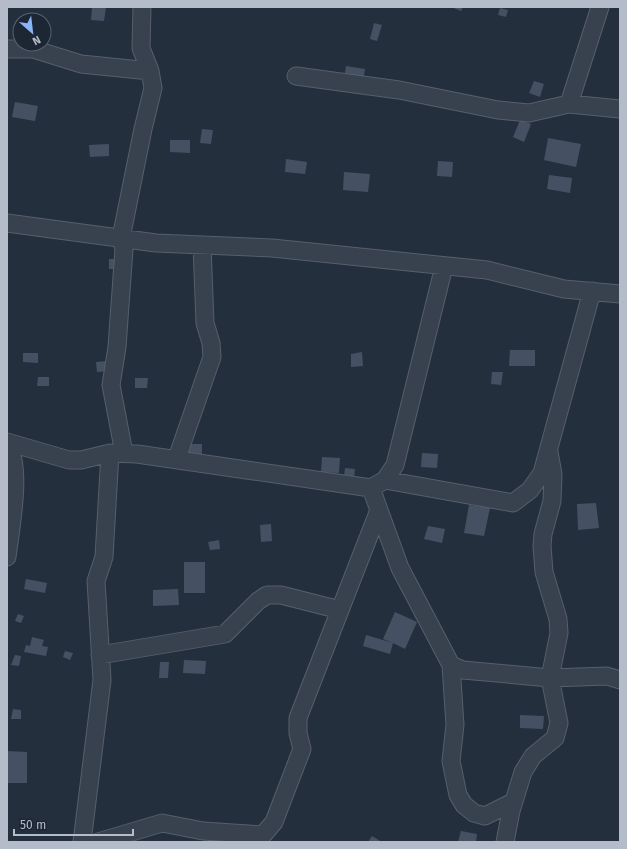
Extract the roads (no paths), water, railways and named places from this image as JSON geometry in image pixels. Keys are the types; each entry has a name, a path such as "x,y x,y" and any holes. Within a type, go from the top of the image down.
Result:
{"street":[{"path":"82,842 102,680 96,581 104,557 117,453 111,385 117,347 123,257 121,238 143,129 153,88 150,71 142,48 142,7"},
{"path":"569,104 600,7"},
{"path":"7,49 33,49 81,64 150,71"},
{"path":"296,76 399,90 498,110 529,113 569,104 620,108"},
{"path":"7,223 156,243 272,248 487,270 564,289 620,294"},
{"path":"177,458 212,357 211,342 205,323 202,245"},
{"path":"444,266 395,465 378,484 379,510 400,568 451,665 455,725 451,761 458,795 464,805 474,813 485,816 514,802"},
{"path":"7,442 69,460 81,460 117,453 177,458 513,503 530,490 542,473 592,291"},
{"path":"7,446 11,451 13,459 14,494 7,557"},
{"path":"505,842 514,802 523,772 533,756 555,738 559,723 550,678 559,634 558,619 544,572 542,546 543,534 552,501 553,474 549,452"},
{"path":"98,842 162,823 203,831 260,838 274,822 302,749 298,733 298,718 379,510"},
{"path":"100,655 226,634 258,601 267,595 281,595 340,610"},
{"path":"451,665 463,670 550,678 607,676 620,680"}]}
